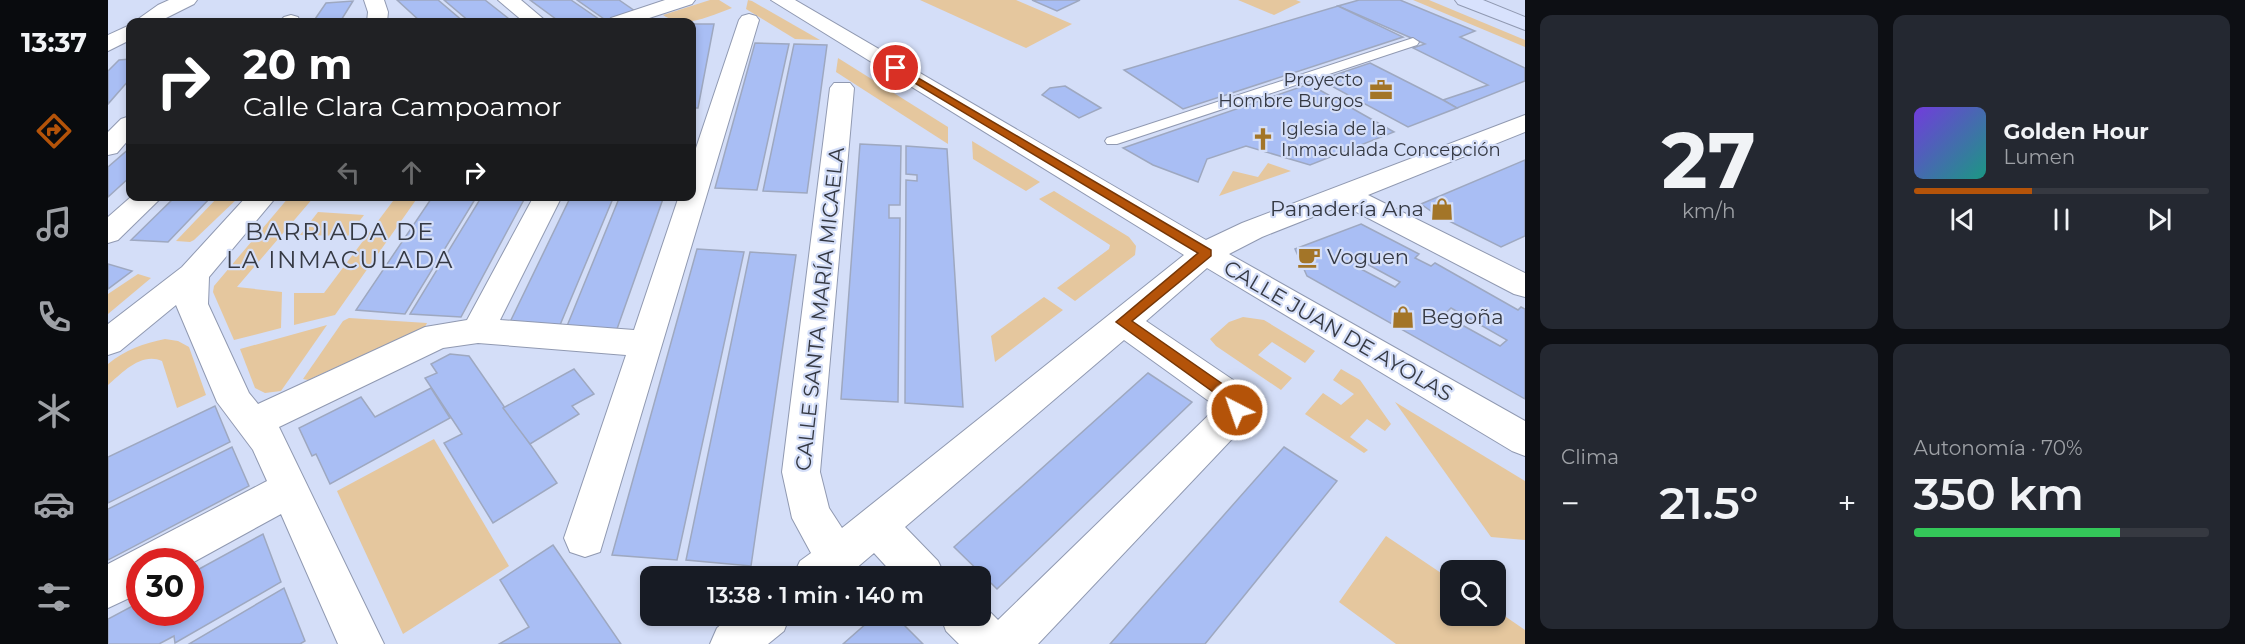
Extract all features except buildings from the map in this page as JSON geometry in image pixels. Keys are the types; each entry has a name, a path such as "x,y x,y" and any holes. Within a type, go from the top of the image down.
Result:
{"main road":[{"path":"1465,0 1525,24"},
{"path":"1510,0 1525,6"}],"street":[{"path":"151,18 165,9 187,0"},
{"path":"374,0 377,18"},
{"path":"508,0 531,18"},
{"path":"625,18 649,5 685,0"},
{"name":"CALLE JUAN DE AYOLAS","path":"781,0 1525,440"},
{"path":"696,155 705,121 749,20"},
{"path":"108,44 126,33"},
{"name":"CALLE SANTA MARÍA MICAELA","path":"827,566 824,540 807,510 801,472 842,88"},
{"path":"827,566 1206,253 1252,230 1525,123"},
{"path":"108,147 126,128"},
{"path":"1346,195 1519,276"},
{"path":"108,233 143,201"},
{"path":"108,342 193,275 259,201"},
{"path":"478,331 545,201"},
{"path":"585,538 646,344 684,201"},
{"path":"193,275 192,304 235,402 268,441 357,643"},
{"path":"1006,644 1237,410 1238,405 1232,398 1123,322"},
{"path":"253,423 427,340 448,334 478,331 646,344"},
{"path":"180,548 289,489"},
{"path":"876,526 914,566"},
{"path":"108,587 126,577"},
{"path":"733,644 755,626"},
{"path":"973,626 990,644"}],"lane":[{"path":"1112,141 1413,42"}],"shaded area":[{"path":"710,0 719,0 732,8 696,20 696,18 669,18 663,15"},
{"path":"748,0 820,40 795,39 746,9"},
{"path":"920,0 1016,0 1072,24 1026,48"},
{"path":"1238,0 1296,0 1301,2 1274,15"},
{"path":"1413,0 1429,0 1525,40 1525,47"},
{"path":"838,58 948,127 948,144 836,72"},
{"path":"972,141 1040,182 1026,191 973,159"},
{"path":"1268,163 1291,171 1219,196 1233,171 1258,177"},
{"path":"1054,191 1129,237 1136,246 1135,255 1075,301 1057,288 1109,249 1110,245 1039,199"},
{"path":"214,201 235,201 194,240 176,241"},
{"path":"286,201 311,201 237,287 282,292 281,328 234,340 213,292 214,286"},
{"path":"393,201 415,201 335,315 294,325 294,293 324,293"},
{"path":"318,212 364,215 348,236 300,235"},
{"path":"138,274 151,278 108,314 108,294"},
{"path":"1044,297 1063,310 995,362 991,336"},
{"path":"1243,317 1264,320 1315,351 1305,363 1272,342 1258,355 1292,378 1281,390 1216,346 1210,339 1229,322"},
{"path":"349,318 427,323 425,327 308,380 303,379 343,321"},
{"path":"327,325 281,391 265,393 255,388 240,349"},
{"path":"165,339 178,341 189,347 206,395 177,408 162,361 154,359 139,361 108,385 108,364 135,348"},
{"path":"1341,369 1360,380 1391,424 1385,431 1367,419 1350,437 1368,450 1364,453 1305,414 1323,393 1341,405 1354,394 1333,380"},
{"path":"1395,402 1525,481 1525,540 1491,537"},
{"path":"434,439 509,566 403,634 337,491"},
{"path":"1386,536 1440,572 1440,626 1506,626 1506,617 1525,630 1525,644 1396,644 1339,602"}],"place":[{"name":"Proyecto Hombre Burgos","path":"1381,90"},
{"name":"Iglesia de la Inmaculada Concepción","path":"1263,139"},
{"name":"Panadería Ana","path":"1442,209"},
{"name":"Voguen","path":"1309,257"},
{"name":"Begoña","path":"1403,317"}],"district":[{"name":"BARRIADA DE LA INMACULADA","path":"340,246"}],"route":[{"path":"896,68 1206,253 1123,322 1232,398 1238,405 1237,410"}]}
